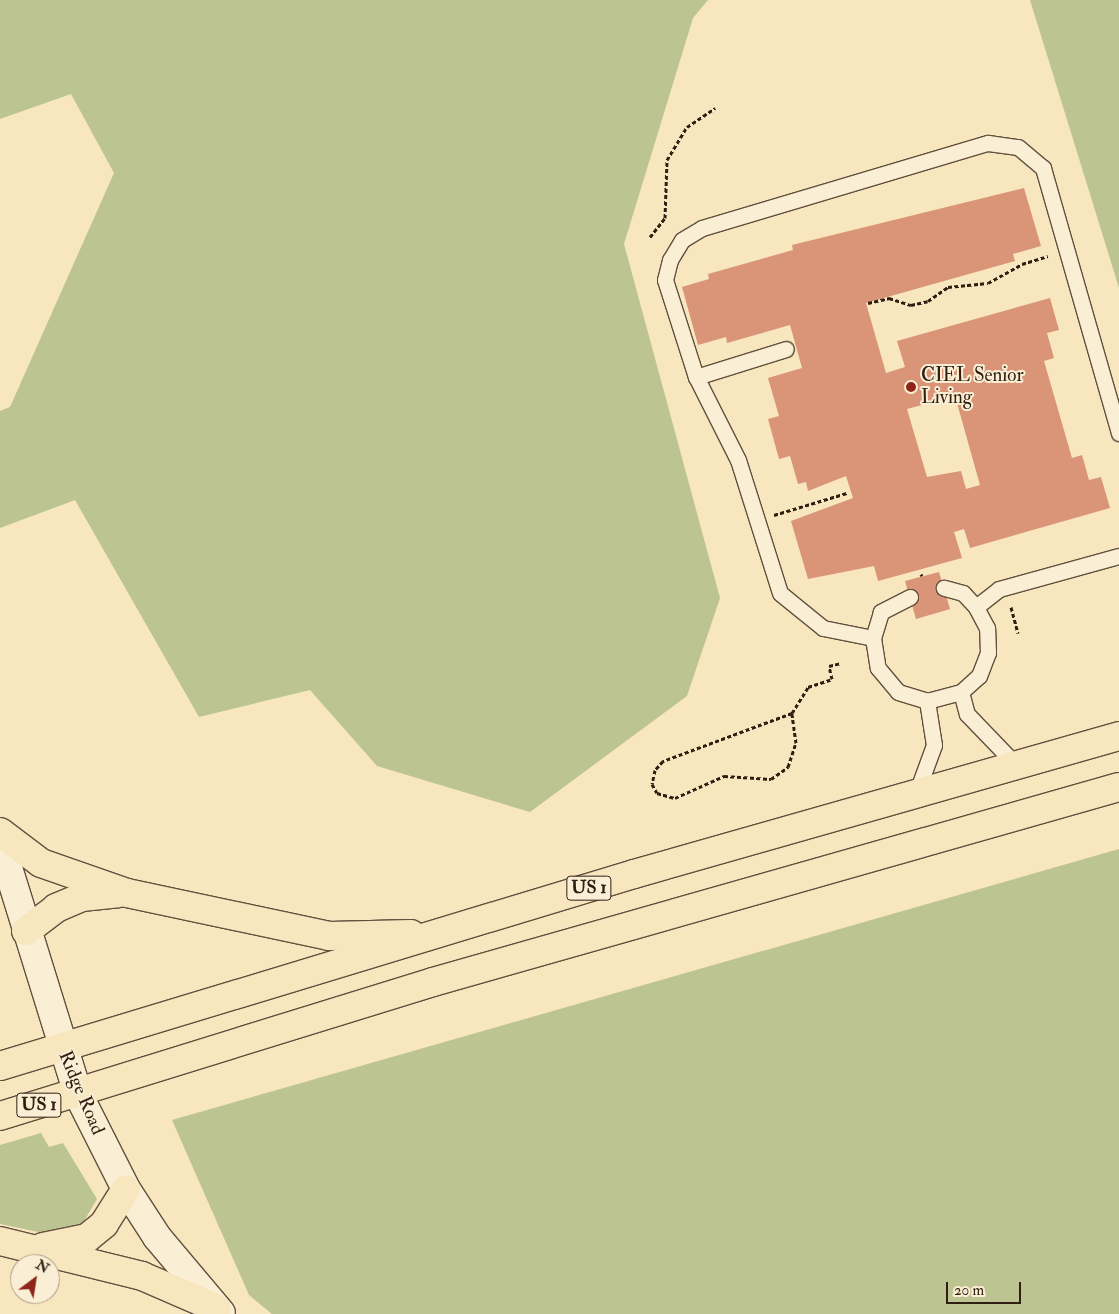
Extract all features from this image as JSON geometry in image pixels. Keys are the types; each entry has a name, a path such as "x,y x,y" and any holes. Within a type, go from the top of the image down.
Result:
{"highway":[{"name":"US 1","path":"0,1066 916,794 1119,736"},
{"name":"US 1","path":"0,1116 78,1094 433,982 1119,787"},
{"path":"0,832 40,863 127,892 329,936 445,933"},
{"path":"26,931 56,908 82,897 127,892"},
{"path":"34,1248 87,1238 104,1224 126,1189"},
{"path":"0,1241 142,1276 219,1311"}],"street":[{"name":"Ridge Road","path":"0,842 62,1049 78,1094 126,1189 157,1237 219,1311"}],"lane":[{"path":"873,638 823,628 780,593 738,460 696,377 665,280 670,260 682,240 702,228 988,143 1018,147 1043,168 1119,433"},
{"path":"696,377 786,349"},
{"path":"976,606 1005,588 1119,556"},
{"path":"910,597 882,612 873,638 878,668 893,686 927,701 962,692 979,676 988,653 987,628 976,606 963,593 944,588"},
{"path":"962,692 967,714 1016,765"},
{"path":"916,794 934,745 927,701"}],"path":[{"path":"650,237 665,218 667,160 687,127 715,108"},
{"path":"868,303 889,298 911,305 928,301 948,287 988,283 1022,264 1048,256"},
{"path":"757,520 847,493"},
{"path":"1005,588 1018,633"},
{"path":"792,713 796,743 788,767 770,779 724,776 675,798 666,799 657,794 652,784 654,770 663,761 792,713 808,687 832,679 829,666 841,663"}],"green space":[{"path":"0,0 708,0 693,18 624,244 720,598 687,696 530,812 377,766 310,690 199,717 75,500 0,528 0,411 10,407 114,173 71,94 0,119"},
{"path":"1030,0 1119,0 1119,288"},
{"path":"1119,849 1119,1314 272,1314 249,1295 172,1120"},
{"path":"41,1133 49,1147 63,1143 97,1199 83,1223 43,1233 0,1224 0,1145"}],"building":[{"name":"CIEL Senior Living","path":"1024,188 1041,246 1013,254 1015,261 866,303 886,373 905,367 897,341 1050,298 1059,330 1047,333 1054,358 1044,361 1072,458 1082,455 1089,480 1101,477 1110,508 970,548 964,529 954,532 962,558 878,581 874,566 808,579 791,521 853,498 846,476 808,491 806,482 798,484 790,456 779,459 768,419 779,416 768,378 802,368 790,325 727,343 726,337 698,345 682,287 709,279 708,274 793,250 792,245","holes":["955,396 980,485 966,489 961,471 927,477 907,409"]},
{"path":"939,572 950,609 916,619 905,581"}],"place":[{"name":"CIEL Senior Living","path":"911,387"}]}
